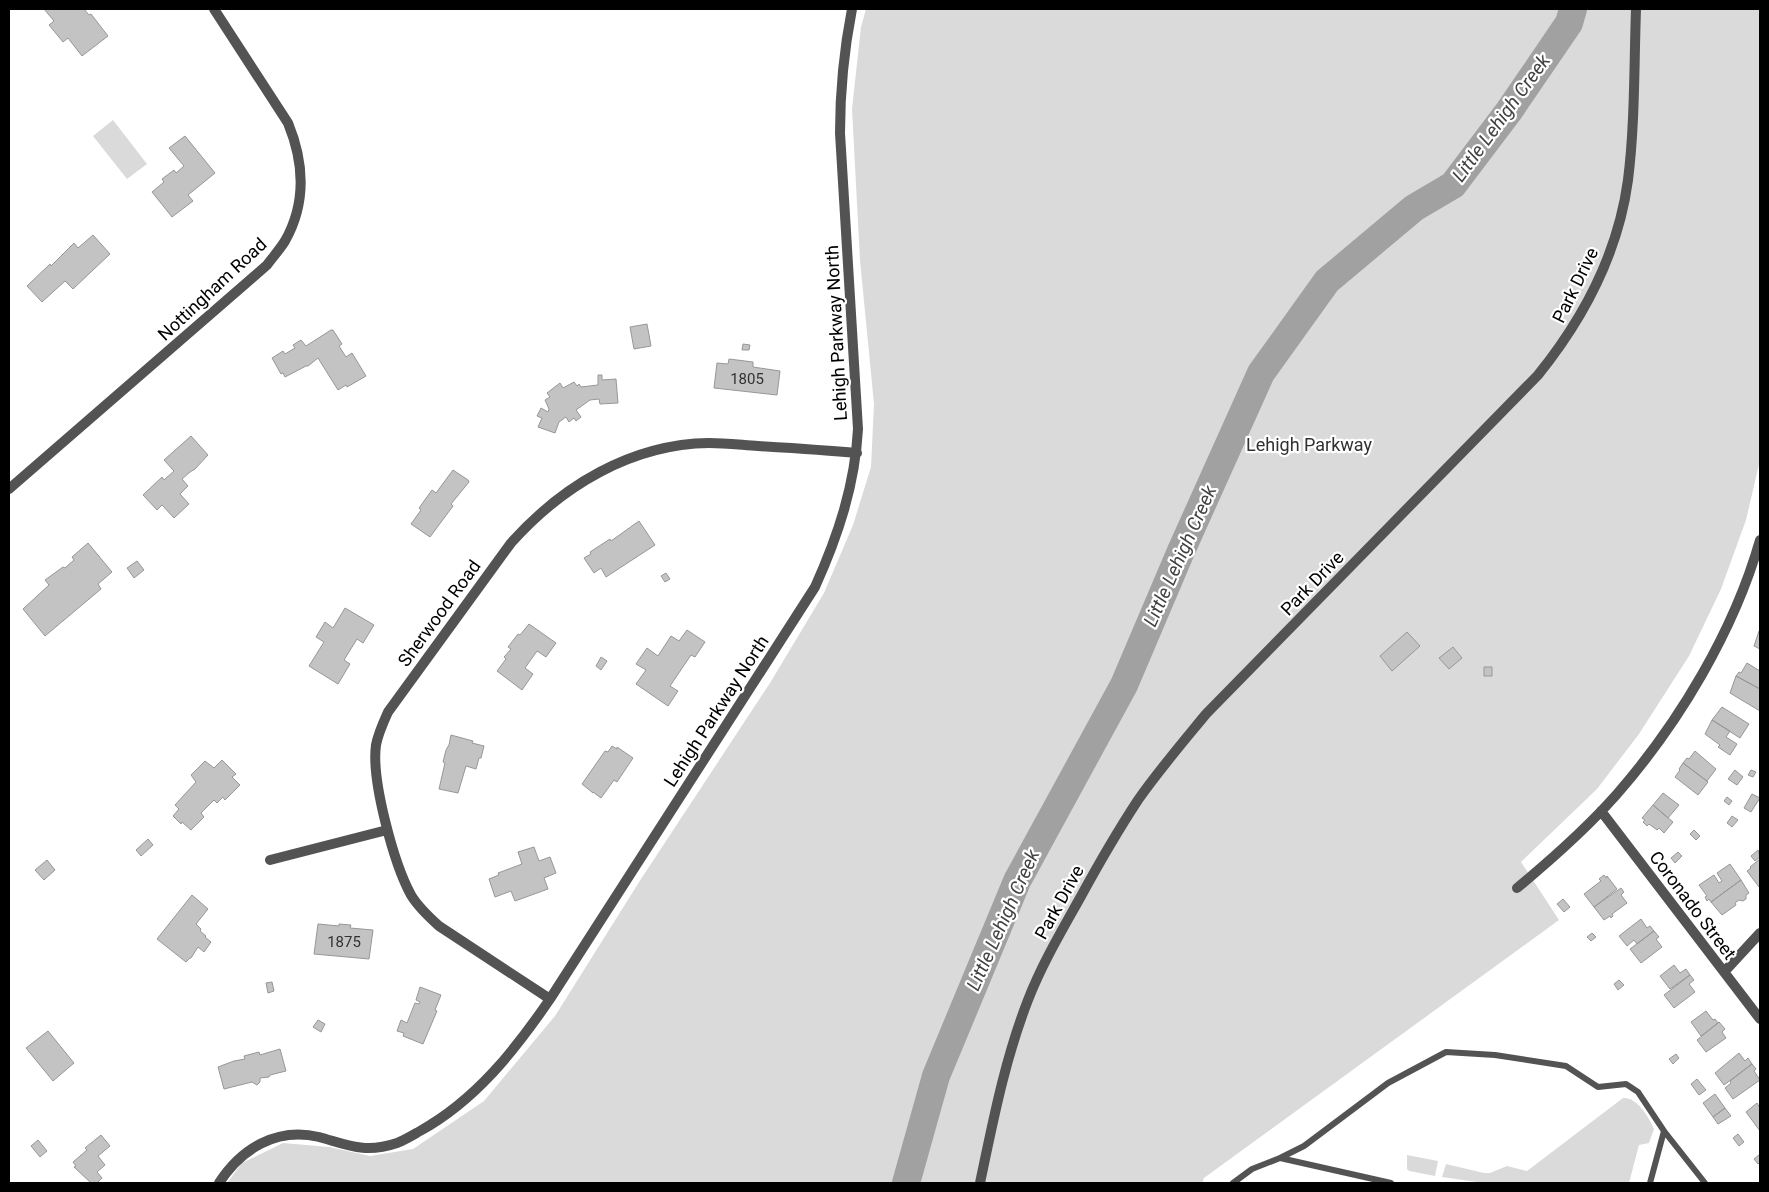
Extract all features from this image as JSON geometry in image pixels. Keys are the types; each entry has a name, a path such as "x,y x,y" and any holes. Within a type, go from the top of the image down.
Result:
{"street":[{"name":"Nottingham Road","path":"9,489 267,265 285,242 294,222 301,185 300,163 296,143 288,123 214,9"},
{"name":"Lehigh Parkway North","path":"219,1183 234,1163 248,1151 264,1142 281,1136 309,1136 362,1148 398,1143 451,1112 477,1089 503,1062 528,1031 550,999 815,587 841,522 857,452 858,429 840,133 841,87 845,42 852,9"},
{"name":"Park Drive","path":"980,1183 1000,1090 1028,1000 1046,957 1108,848 1138,801 1171,756 1206,714 1538,375 1573,328 1592,294 1608,258 1617,230 1627,182 1630,156 1636,9"},
{"name":"Sherwood Road","path":"550,999 439,926 424,912 411,895 387,830 375,762 380,729 388,712 511,543 551,503 575,486 617,464 653,451 680,446 709,443 857,452"},
{"path":"1517,888 1548,862 1601,811 1648,755 1677,714 1703,672 1737,603 1760,540"},
{"name":"Coronado Street","path":"1601,811 1760,1019"},
{"path":"270,860 387,830"},
{"path":"1724,972 1760,932"}],"lane":[{"path":"1233,1183 1252,1169 1304,1146 1388,1084 1446,1052 1496,1055 1566,1066 1598,1087 1626,1084 1638,1092 1664,1131 1705,1183"},
{"path":"1650,1183 1664,1131"},
{"path":"1280,1158 1391,1183"}],"green space":[{"name":"Lehigh Parkway","path":"866,9 1760,9 1760,460 1746,520 1721,589 1689,656 1639,734 1597,789 1521,862 1559,920 1204,1178 1202,1183 227,1183 242,1163 283,1143 329,1147 370,1156 413,1149 484,1101 555,1016 641,879 770,683 824,593 853,525 871,467 874,404 860,260 852,109 861,27"},
{"path":"113,120 147,164 127,179 93,136"},
{"path":"1623,1098 1638,1104 1654,1129 1649,1143 1639,1145 1629,1183 1484,1183 1442,1177 1446,1164 1484,1173 1490,1173 1507,1166 1527,1171"},
{"path":"1407,1155 1438,1161 1435,1176 1409,1171 1407,1169"}],"building":[{"path":"44,9 84,9 89,15 91,14 108,36 82,56 68,38 63,42 49,25 54,21"},
{"path":"185,136 215,173 188,195 193,201 172,217 152,192 164,182 162,179 174,170 176,173 184,166 169,148"},
{"path":"93,235 110,254 73,289 65,281 42,302 27,286 74,243 78,248"},
{"path":"647,324 651,346 634,349 630,327"},
{"path":"333,330 342,344 339,346 346,357 352,353 366,376 338,390 318,358 308,366 285,377 283,373 281,374 272,358 283,351 285,354 295,348 293,345 301,340 306,346"},
{"path":"743,344 750,345 749,350 742,350"},
{"path":"729,359 753,362 753,367 780,371 777,395 714,388 717,363 728,364"},
{"path":"598,375 602,375 602,380 616,379 618,403 600,404 599,399 590,400 576,410 581,417 576,421 574,418 569,422 566,417 559,422 555,433 538,427 542,418 537,416 541,408 548,412 549,409 545,400 550,397 547,393 560,383 563,388 574,382 577,386 579,384 581,387 598,385"},
{"path":"191,436 208,455 182,479 188,486 180,494 189,504 174,518 162,505 157,510 143,495 162,477 164,480 174,471 164,460"},
{"path":"453,470 469,482 451,504 453,506 430,537 411,524 421,510 419,508 432,490 436,493"},
{"path":"639,521 655,545 606,577 601,568 594,573 584,558 591,554 590,552 610,539 611,541"},
{"path":"88,543 112,572 98,584 101,589 45,636 23,609 49,585 45,580 63,567 65,568 74,560 72,557"},
{"path":"137,561 144,570 134,578 127,568"},
{"path":"666,573 670,579 665,582 661,576"},
{"path":"345,608 374,625 363,643 357,639 344,660 350,664 338,684 309,666 324,642 316,637 325,622 333,628"},
{"path":"529,624 556,643 546,657 537,651 525,668 533,674 522,690 497,671 506,659 504,657 511,649 508,647"},
{"path":"687,630 705,642 695,657 691,655 670,686 678,691 668,706 636,684 646,670 636,664 647,648 658,656 671,636 679,641"},
{"path":"1407,632 1420,646 1392,671 1380,656"},
{"path":"1760,632 1760,649 1754,646"},
{"path":"1453,647 1462,658 1449,669 1439,658"},
{"path":"601,657 607,661 601,670 596,666"},
{"path":"1747,663 1760,671 1760,689 1736,676 1739,672 1741,673"},
{"path":"1484,667 1492,667 1492,676 1484,676"},
{"path":"1736,676 1760,689 1760,711 1730,693"},
{"path":"1722,707 1749,724 1740,738 1712,720"},
{"path":"1712,720 1730,731 1726,737 1737,744 1730,755 1718,747 1720,745 1705,734"},
{"path":"451,735 484,746 476,769 466,766 458,793 439,789 445,763 443,762"},
{"path":"612,746 617,749 617,747 633,758 617,782 614,780 601,798 582,784 605,751 608,752"},
{"path":"1695,751 1716,769 1707,781 1683,763"},
{"path":"222,760 236,774 232,777 240,785 225,800 223,797 217,803 214,800 201,813 204,817 191,830 173,816 179,809 175,805 196,782 191,775 205,761 214,768"},
{"path":"1683,763 1708,782 1698,795 1675,777"},
{"path":"1735,770 1743,777 1737,785 1728,779"},
{"path":"1751,770 1756,772 1753,777 1748,775"},
{"path":"1663,793 1679,805 1668,818 1653,805"},
{"path":"1752,794 1760,798 1751,812 1744,808"},
{"path":"1727,797 1732,801 1729,805 1724,801"},
{"path":"1653,805 1673,822 1664,833 1659,828 1657,830 1643,822 1645,820 1642,818"},
{"path":"1732,816 1738,820 1732,827 1727,823"},
{"path":"1694,830 1700,836 1696,840 1690,834"},
{"path":"148,839 153,845 141,856 136,850"},
{"path":"534,847 539,861 550,857 556,873 544,878 548,889 515,901 511,891 495,897 489,879 499,875 498,873 522,864 518,852"},
{"path":"1758,850 1760,857 1755,861 1751,856"},
{"path":"1678,852 1682,856 1675,863 1671,858"},
{"path":"1760,859 1760,886 1759,887 1747,871"},
{"path":"47,860 55,870 44,880 35,870"},
{"path":"1730,864 1741,880 1711,902 1709,899 1707,901 1705,897 1707,896 1699,885 1714,875 1719,883 1722,881 1717,873"},
{"path":"1604,875 1606,878 1607,876 1617,889 1594,907 1584,894 1601,881 1599,879"},
{"path":"1741,880 1749,893 1746,895 1746,899 1743,901 1739,900 1735,903 1736,905 1722,915 1711,902"},
{"path":"1621,888 1624,892 1621,895 1627,903 1612,914 1611,918 1610,916 1604,920 1594,907"},
{"path":"192,895 208,909 196,924 211,942 204,952 198,947 186,962 157,939"},
{"path":"1563,899 1570,907 1564,912 1557,904"},
{"path":"1641,919 1647,928 1650,926 1654,931 1637,944 1634,940 1627,946 1619,936"},
{"path":"318,924 351,925 350,928 373,930 369,959 314,954"},
{"path":"1654,931 1659,937 1656,939 1662,947 1641,963 1630,949"},
{"path":"1592,933 1596,937 1591,941 1587,937"},
{"path":"1674,965 1680,973 1686,969 1690,975 1670,989 1660,976"},
{"path":"1690,975 1694,980 1689,984 1695,992 1674,1008 1664,995"},
{"path":"1619,980 1624,985 1618,990 1614,984"},
{"path":"272,982 274,991 268,993 266,983"},
{"path":"420,987 441,995 435,1010 437,1011 423,1044 403,1036 404,1033 397,1031 401,1020 407,1023 415,1003 419,1004 420,1002 416,1000"},
{"path":"1706,1011 1718,1023 1701,1036 1691,1022"},
{"path":"318,1020 325,1024 321,1032 313,1027"},
{"path":"1719,1022 1725,1029 1722,1032 1726,1038 1706,1052 1697,1040"},
{"path":"48,1031 74,1063 53,1081 26,1048"},
{"path":"280,1049 286,1071 260,1078 260,1082 257,1085 252,1082 224,1089 218,1067 245,1059 244,1056 259,1052 260,1055"},
{"path":"1739,1053 1745,1061 1748,1058 1752,1064 1724,1085 1715,1073"},
{"path":"1676,1054 1679,1058 1673,1064 1669,1059"},
{"path":"1752,1064 1760,1080 1733,1099 1725,1088 1731,1083 1730,1081"},
{"path":"1697,1079 1706,1090 1699,1095 1691,1084"},
{"path":"1715,1094 1725,1108 1713,1117 1703,1103"},
{"path":"1757,1103 1760,1108 1760,1131 1746,1112"},
{"path":"1725,1108 1731,1116 1718,1124 1713,1117"},
{"path":"1738,1134 1744,1142 1739,1146 1733,1138"},
{"path":"101,1135 110,1146 98,1156 105,1165 97,1172 102,1178 97,1183 91,1183 74,1167 76,1166 73,1162 87,1150 85,1148"},
{"path":"38,1140 47,1151 40,1157 31,1146"},
{"path":"1760,1154 1760,1162 1758,1164 1754,1159"}],"waterway":[{"name":"Little Lehigh Creek","path":"906,1183 936,1076 1017,881 1124,685 1181,551 1261,373 1327,281 1414,208 1453,185 1509,111 1569,23 1573,9"}]}
